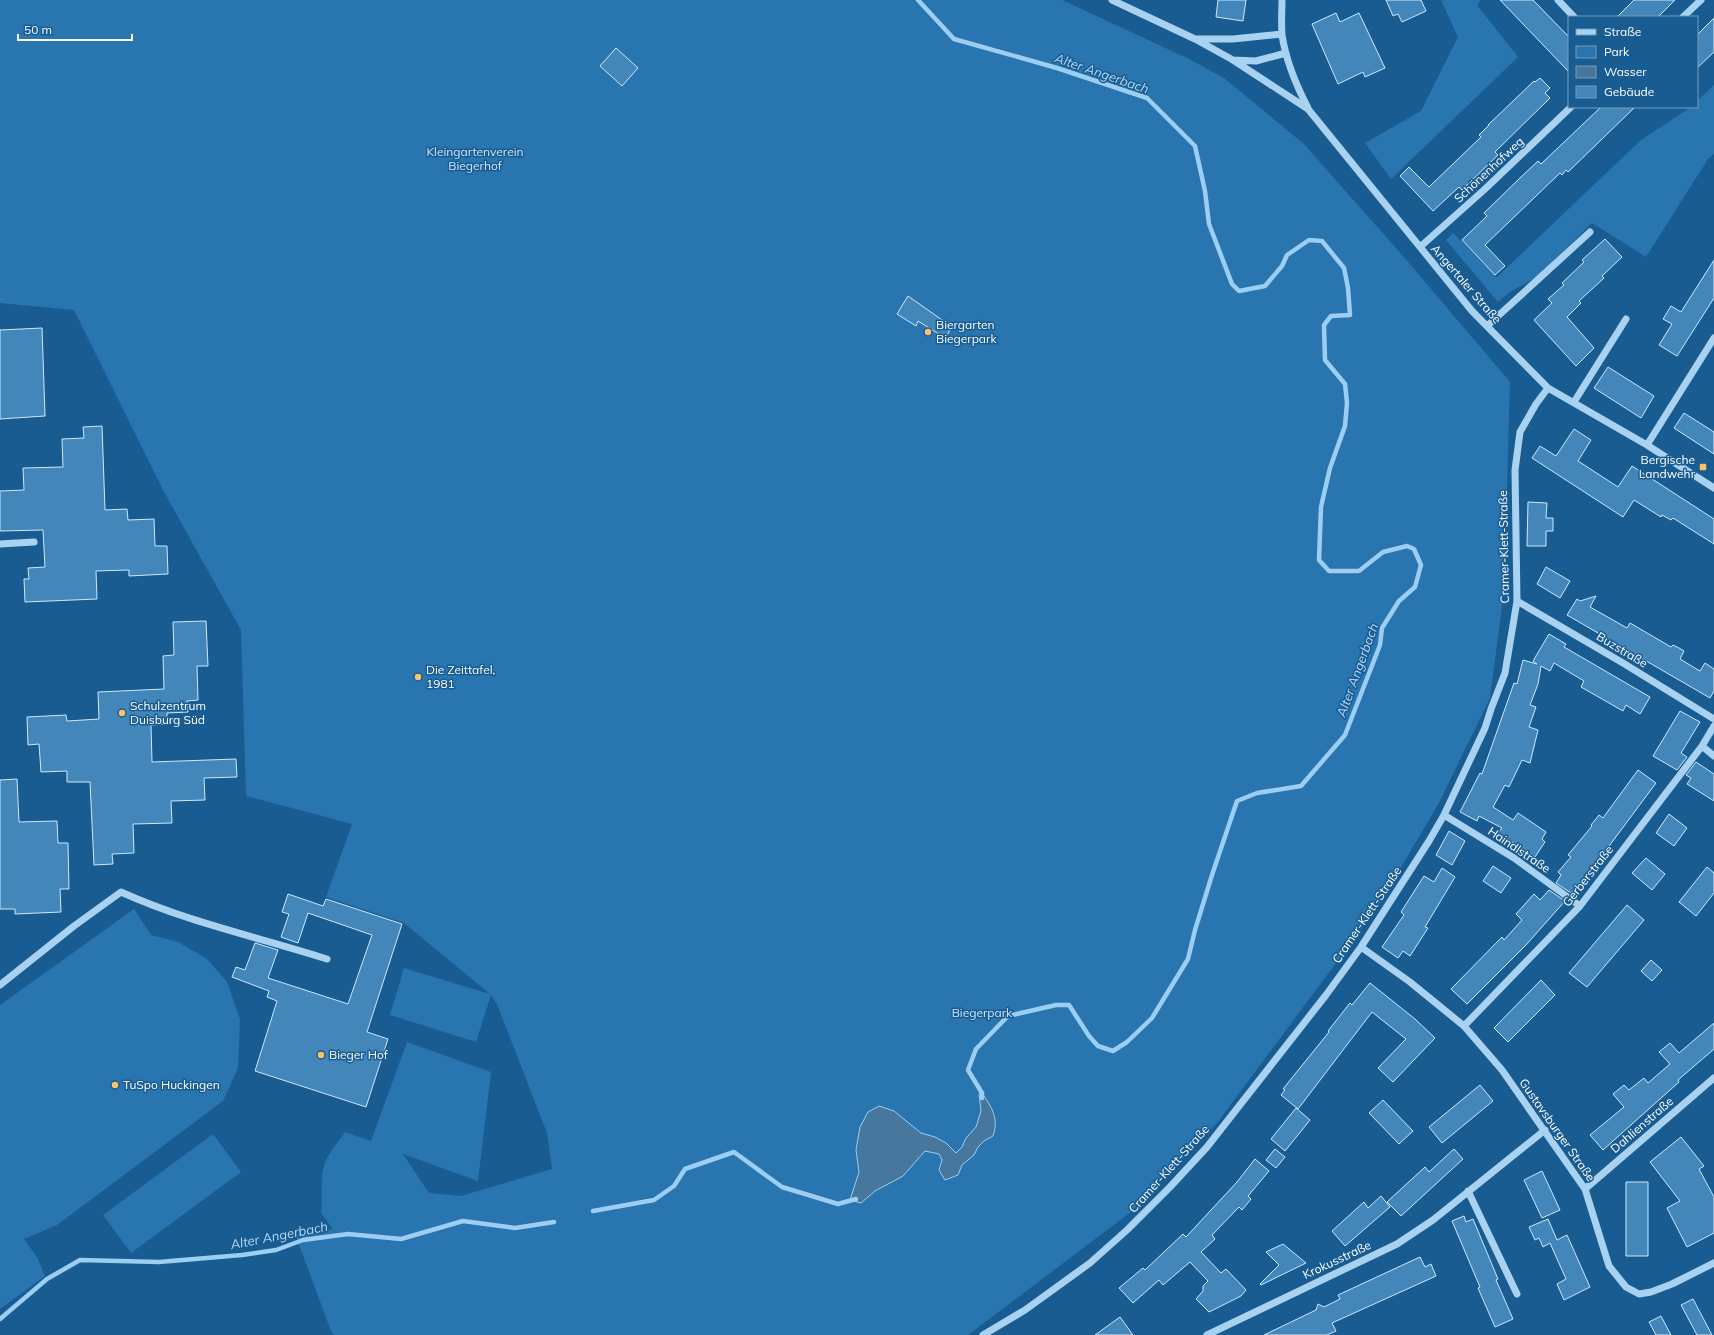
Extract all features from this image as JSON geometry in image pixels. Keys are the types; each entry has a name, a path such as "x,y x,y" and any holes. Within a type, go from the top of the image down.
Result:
{"street":[{"name":"Angertaler Straße","path":"1112,0 1195,39 1233,60 1308,109 1472,311 1548,388 1647,444 1714,488"},
{"path":"1282,0 1282,34 1286,53 1294,81 1308,109"},
{"path":"1558,0 1573,16"},
{"path":"1684,16 1701,0"},
{"path":"1195,39 1233,39 1282,34"},
{"name":"Angertaler Straße","path":"1233,60 1256,61 1286,53"},
{"name":"Schönenhofweg","path":"1420,247 1485,189 1570,108"},
{"path":"1487,326 1590,232"},
{"path":"1574,402 1626,319"},
{"path":"1647,444 1714,338"},
{"name":"Cramer-Klett-Straße","path":"983,1335 1025,1310 1090,1263 1127,1230 1207,1147 1326,995 1361,947 1414,866 1444,815 1485,728 1490,709 1505,673 1517,601 1514,470 1520,432 1536,404 1548,388"},
{"path":"0,544 34,542"},
{"name":"Buzstraße","path":"1517,601 1623,663 1714,719"},
{"name":"Gerberstraße","path":"1464,1026 1580,906 1702,746 1714,726"},
{"path":"1702,746 1714,756"},
{"name":"Haindlstraße","path":"1444,815 1514,858 1580,906"},
{"path":"0,985 74,926 122,892 142,902 181,916 326,959"},
{"name":"Gustavsburger Straße","path":"1361,947 1410,982 1464,1026 1502,1070 1585,1188 1609,1266 1626,1287 1639,1294 1651,1292 1672,1284 1714,1263"},
{"name":"Dahlienstraße","path":"1585,1188 1714,1078"},
{"name":"Krokusstraße","path":"1207,1335 1397,1244 1434,1220 1545,1130"},
{"path":"1468,1191 1517,1294"}],"green space":[{"name":"Biegerpark","path":"0,0 1062,0 1187,58 1224,78 1304,144 1409,263 1510,382 1504,591 1490,698 1439,803 1377,908 1217,1123 1131,1212 968,1335 334,1335 331,1331 295,1234 333,1229 321,1213 322,1179 326,1160 345,1132 371,1141 407,1042 491,1072 478,1181 403,1154 429,1193 461,1196 552,1169 547,1133 497,1004 491,995 476,1042 390,1015 404,968 490,994 404,923 326,897 352,824 246,796 241,630 164,492 74,310 0,303"},
{"path":"1441,0 1481,0 1477,5 1518,57 1391,179 1365,143 1421,111 1458,37"},
{"path":"1714,85 1714,154 1708,159 1646,257 1592,223 1537,277 1510,292 1498,302 1446,240 1453,233 1497,277 1641,140 1689,108 1698,108 1698,100"},
{"name":"TuSpo Huckingen","path":"134,909 151,935 178,942 207,959 227,982 240,1019 238,1068 223,1101 57,1225 24,1239 38,1259 45,1276 0,1309 0,1005"},
{"path":"213,1134 241,1172 131,1253 103,1215"}],"water":[{"path":"982,1093 994,1113 995,1130 993,1136 984,1141 978,1147 974,1155 962,1165 958,1175 945,1180 939,1170 942,1160 939,1154 925,1151 903,1176 875,1191 861,1203 850,1200 859,1172 856,1150 860,1127 868,1112 879,1106 894,1111 921,1133 935,1137 946,1143 956,1153 962,1147 966,1138 976,1127 981,1111 979,1094"}],"building":[{"path":"1218,0 1246,0 1243,21 1216,17"},
{"path":"1386,0 1421,0 1426,11 1402,22 1398,14 1393,16"},
{"path":"1500,0 1533,0 1568,36 1568,71"},
{"path":"1634,0 1675,0 1659,16 1618,16"},
{"path":"1336,13 1340,22 1359,13 1385,68 1365,77 1363,72 1338,84 1312,24"},
{"path":"1714,18 1714,52 1698,67 1698,34"},
{"path":"616,48 638,68 622,86 600,66"},
{"path":"1540,78 1550,88 1545,93 1550,98 1495,152 1498,155 1462,190 1459,187 1433,211 1400,176 1409,167 1429,187 1481,137 1479,135 1488,125 1534,81 1535,82"},
{"path":"1600,108 1634,108 1568,172 1566,170 1562,175 1560,173 1485,245 1505,266 1495,275 1462,240 1487,216 1484,213 1521,177 1538,161 1541,164"},
{"path":"1605,239 1622,257 1602,276 1604,278 1579,301 1581,303 1567,317 1594,348 1576,366 1534,320 1552,303 1548,299 1564,285 1562,283 1584,262 1582,260"},
{"path":"1714,260 1714,298 1677,356 1659,345 1672,324 1663,319 1671,306 1681,312"},
{"path":"908,296 952,327 945,338 918,321 916,326 897,314"},
{"path":"42,328 45,416 0,419 0,330"},
{"path":"1608,367 1654,396 1641,418 1594,388"},
{"path":"1684,413 1714,432 1714,454 1674,428"},
{"path":"102,426 105,510 127,509 128,520 154,519 155,546 167,546 168,574 129,576 129,570 96,571 97,599 25,602 24,579 29,579 28,568 45,567 43,530 0,531 0,491 24,490 23,468 63,467 62,439 84,438 83,427"},
{"path":"1574,429 1591,440 1578,461 1618,487 1632,466 1714,519 1714,544 1673,518 1671,520 1662,515 1661,517 1634,500 1623,517 1532,458 1540,446 1556,456"},
{"path":"1528,502 1547,503 1546,518 1553,518 1553,531 1546,531 1546,546 1527,546"},
{"path":"1546,567 1570,581 1560,598 1537,584"},
{"path":"1596,596 1590,607 1627,628 1630,623 1671,647 1673,645 1679,648 1684,651 1680,659 1700,671 1705,663 1714,669 1714,691 1710,698 1567,615 1577,599 1580,601"},
{"path":"206,621 208,666 197,666 198,700 187,701 188,712 167,713 167,724 151,725 152,762 236,759 237,777 204,778 205,800 171,801 172,823 133,824 134,853 112,854 113,864 94,865 90,782 67,782 67,771 41,772 39,744 28,745 27,717 66,715 67,721 99,719 98,692 164,689 163,656 174,655 173,622"},
{"path":"1549,634 1566,644 1564,647 1650,697 1640,714 1626,705 1623,711 1581,687 1584,681 1554,663 1550,671 1541,666 1538,684 1530,705 1536,707 1529,727 1538,730 1530,763 1522,760 1509,787 1505,785 1493,807 1513,820 1518,813 1546,832 1542,839 1545,842 1535,857 1498,833 1502,828 1479,816 1477,821 1460,812 1480,773 1482,774 1514,683 1517,684 1523,660 1537,664 1533,661"},
{"path":"1680,711 1700,722 1681,753 1687,757 1677,770 1653,756"},
{"path":"1696,762 1714,774 1714,801 1687,784 1691,778 1686,775"},
{"path":"1638,770 1656,783 1598,861 1571,893 1556,883 1561,875 1558,872 1571,857 1568,855 1592,826 1591,825 1599,815 1603,818"},
{"path":"17,779 19,822 57,821 58,843 68,843 69,889 60,889 61,912 15,914 15,909 0,909 0,780"},
{"path":"1669,814 1687,828 1674,846 1656,833"},
{"path":"1449,831 1465,841 1452,865 1436,855"},
{"path":"1646,858 1665,874 1652,890 1632,873"},
{"path":"1493,866 1511,878 1501,893 1483,881"},
{"path":"1707,867 1714,873 1714,893 1696,916 1679,902"},
{"path":"1442,868 1455,877 1425,927 1428,928 1410,956 1403,951 1398,958 1382,947 1404,915 1401,912 1424,876 1434,882"},
{"path":"1549,890 1565,901 1526,945 1467,1004 1451,989 1502,937 1504,940 1522,920 1516,914 1534,894 1540,900"},
{"path":"288,894 323,906 326,899 402,924 367,1032 388,1039 366,1107 255,1071 277,1001 267,997 269,991 232,977 236,967 245,970 255,943 278,950 268,978 348,1004 372,935 308,913 298,943 281,937 289,914 282,912"},
{"path":"1627,905 1644,920 1587,987 1569,973"},
{"path":"1651,960 1662,970 1652,981 1641,971"},
{"path":"1541,980 1555,995 1508,1042 1494,1028"},
{"path":"1370,983 1415,1019 1435,1038 1393,1082 1378,1068 1406,1039 1372,1012 1298,1109 1281,1095 1285,1090 1283,1089 1329,1032 1328,1031 1350,1003 1352,1005"},
{"path":"1714,1023 1714,1049 1678,1080 1679,1082 1603,1150 1590,1135 1624,1107 1613,1094 1624,1085 1629,1090 1644,1078 1648,1083 1670,1064 1659,1052 1670,1043 1679,1053"},
{"path":"1480,1085 1493,1101 1442,1143 1429,1127"},
{"path":"1383,1100 1413,1131 1399,1144 1369,1113"},
{"path":"1296,1108 1310,1120 1285,1151 1271,1139"},
{"path":"1681,1137 1704,1166 1699,1169 1714,1197 1714,1233 1687,1247 1667,1208 1680,1201 1650,1162"},
{"path":"1275,1149 1285,1157 1276,1168 1266,1160"},
{"path":"1454,1149 1463,1159 1401,1216 1387,1202 1425,1167 1429,1172"},
{"path":"1255,1159 1269,1171 1248,1196 1251,1199 1242,1210 1239,1207 1212,1235 1215,1239 1201,1252 1221,1273 1226,1269 1246,1290 1241,1296 1209,1312 1196,1299 1203,1291 1203,1286 1208,1281 1190,1262 1163,1285 1159,1280 1133,1303 1119,1288 1143,1268 1145,1270 1183,1234 1186,1237 1237,1182"},
{"path":"1542,1171 1560,1210 1542,1218 1524,1180"},
{"path":"1626,1182 1648,1182 1648,1256 1626,1256"},
{"path":"1381,1196 1390,1207 1345,1246 1332,1231 1364,1202 1368,1208"},
{"path":"1464,1216 1466,1222 1473,1219 1498,1279 1496,1280 1513,1319 1495,1327 1452,1221"},
{"path":"1548,1219 1557,1240 1567,1235 1590,1287 1564,1300 1557,1284 1566,1279 1550,1243 1543,1247 1539,1238 1535,1240 1529,1227"},
{"path":"1283,1244 1306,1263 1261,1285 1260,1284 1279,1265 1266,1252"},
{"path":"1420,1257 1425,1267 1431,1264 1436,1276 1332,1323 1336,1331 1327,1335 1264,1335 1316,1310 1318,1304 1324,1307 1340,1299 1338,1295"},
{"path":"1693,1299 1712,1335 1697,1335 1681,1305"},
{"path":"1661,1316 1671,1335 1656,1335 1649,1322"},
{"path":"1120,1317 1133,1335 1095,1335"}],"waterway":[{"name":"Alter Angerbach","path":"918,0 954,39 1057,68 1147,98 1195,146 1205,191 1209,224 1232,284 1239,291 1265,286 1282,266 1287,255 1309,240 1322,241 1344,268 1348,288 1350,315 1331,316 1324,325 1325,360 1345,384 1347,403 1345,426 1330,468 1321,507 1319,560 1329,571 1359,571 1383,552 1407,546 1414,549 1421,565 1415,587 1399,601 1382,628 1380,645 1345,735 1301,786 1257,793 1237,801 1212,875 1195,930 1188,959 1152,1018 1127,1042 1113,1051 1098,1046 1089,1036 1069,1005 1056,1005 1008,1016 976,1049 968,1070 982,1093 982,1098"},
{"name":"Alter Angerbach","path":"593,1211 654,1200 674,1186 685,1169 734,1152 782,1187 838,1204 856,1199"},
{"name":"Alter Angerbach","path":"0,1319 47,1279 80,1260 159,1262 242,1255 276,1250 303,1240 348,1234 401,1239 463,1221 515,1228 554,1222"}],"place":[{"name":"Biergarten Biegerpark","path":"928,332"},
{"name":"Bergische Landwehr","path":"1703,467"},
{"name":"Die Zeittafel, 1981","path":"418,677"},
{"name":"Schulzentrum Duisburg Süd","path":"122,713"},
{"name":"Bieger Hof","path":"321,1055"},
{"name":"TuSpo Huckingen","path":"115,1085"}],"park label":[{"name":"Kleingartenverein Biegerhof","path":"475,159"}]}
